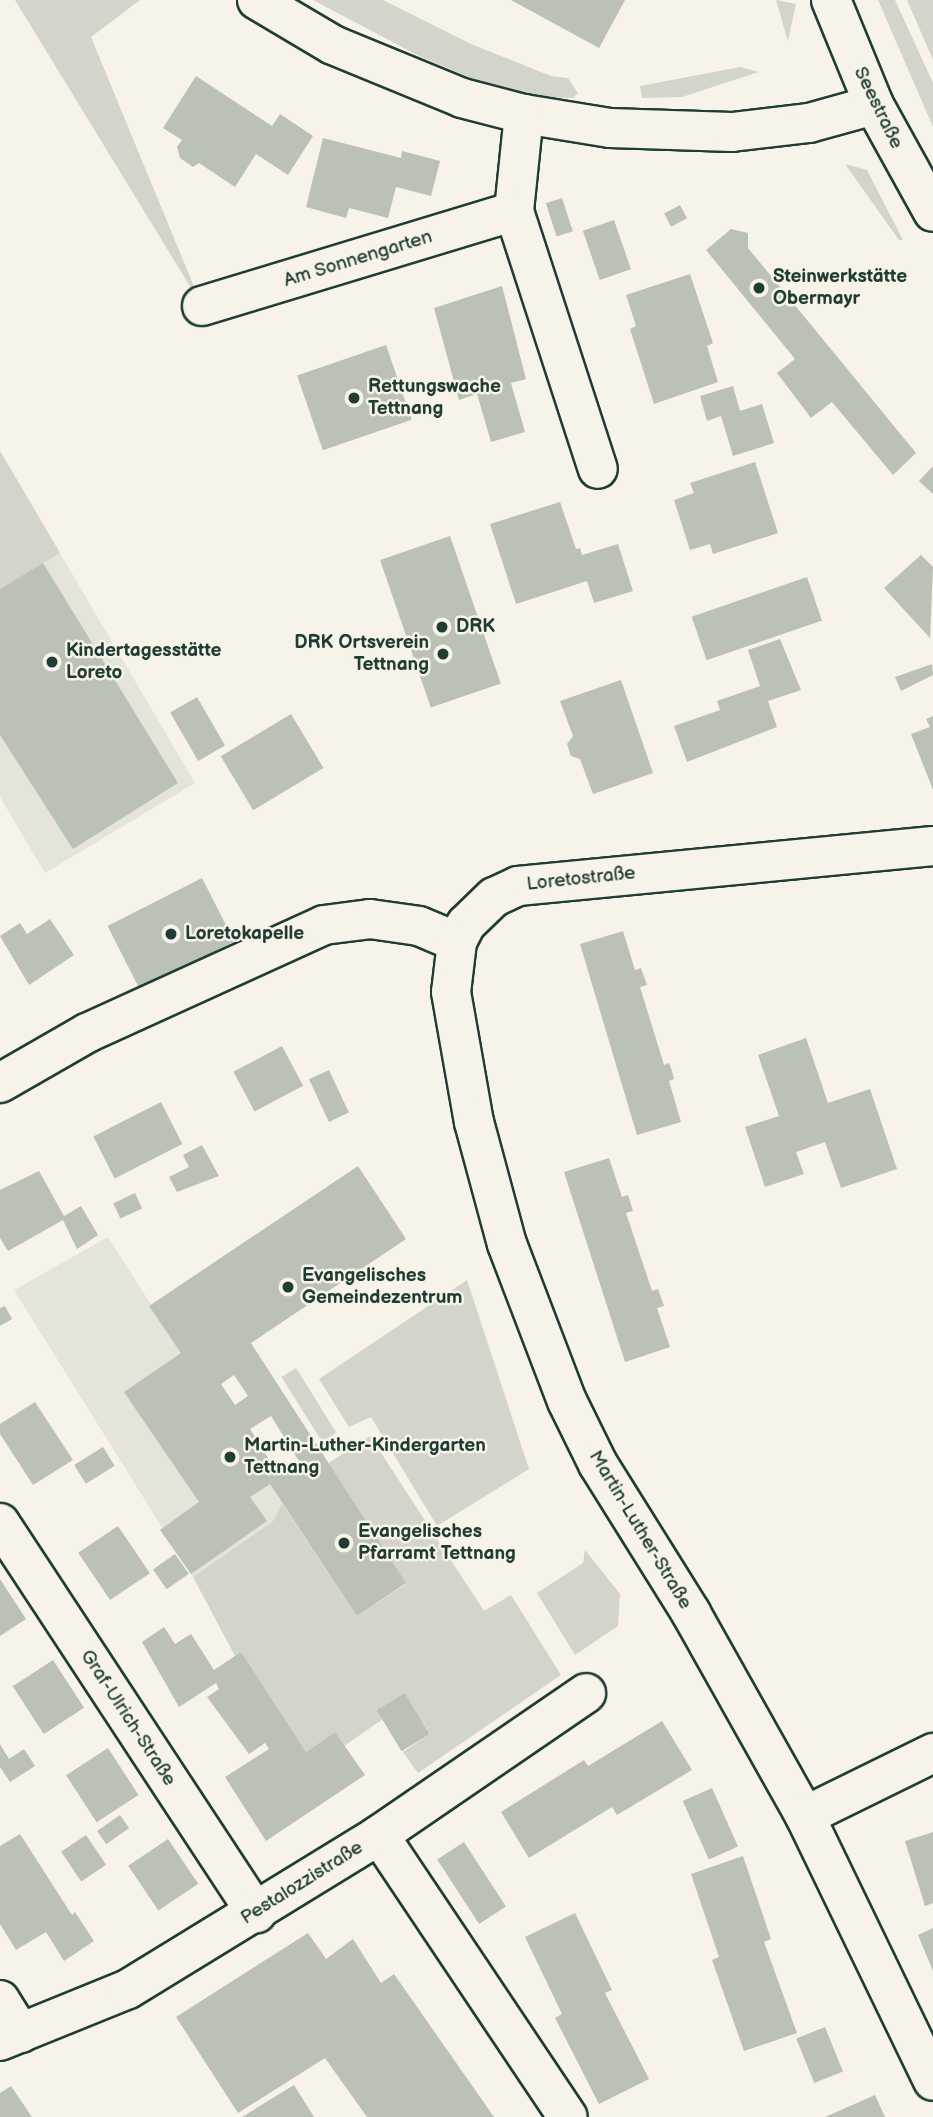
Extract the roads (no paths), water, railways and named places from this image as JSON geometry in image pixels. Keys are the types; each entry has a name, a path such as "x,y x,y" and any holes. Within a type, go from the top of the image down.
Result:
{"street":[{"path":"257,0 333,45 462,98 524,114 610,128 732,132 809,123 874,105"},
{"name":"Seestraße","path":"831,0 874,105 933,212"},
{"path":"524,114 514,211 598,469"},
{"name":"Am Sonnengarten","path":"202,306 514,211"},
{"name":"Loretostraße","path":"457,942 474,912 518,886 933,845"},
{"path":"0,1083 88,1033 324,925 353,919 419,926 457,942"},
{"name":"Martin-Luther-Straße","path":"457,942 451,992 474,1122 530,1310 598,1464 691,1614 805,1816 933,2081"},
{"name":"Graf-Ulrich-Straße","path":"0,1523 256,1913"},
{"name":"Pestalozzistraße","path":"10,2037 128,1989 256,1913 379,1835 586,1693"},
{"path":"805,1816 933,1753"},
{"path":"379,1835 568,2117"},
{"path":"0,2000 10,2037"}],"place":[{"name":"Steinwerkstätte Obermayr","path":"759,288"},
{"name":"Rettungswache Tettnang","path":"354,398"},
{"name":"DRK","path":"442,627"},
{"name":"DRK Ortsverein Tettnang","path":"443,654"},
{"name":"Kindertagesstätte Loreto","path":"52,662"},
{"name":"Loretokapelle","path":"171,934"},
{"name":"Evangelisches Gemeindezentrum","path":"288,1287"},
{"name":"Martin-Luther-Kindergarten Tettnang","path":"230,1457"},
{"name":"Evangelisches Pfarramt Tettnang","path":"344,1543"}]}
